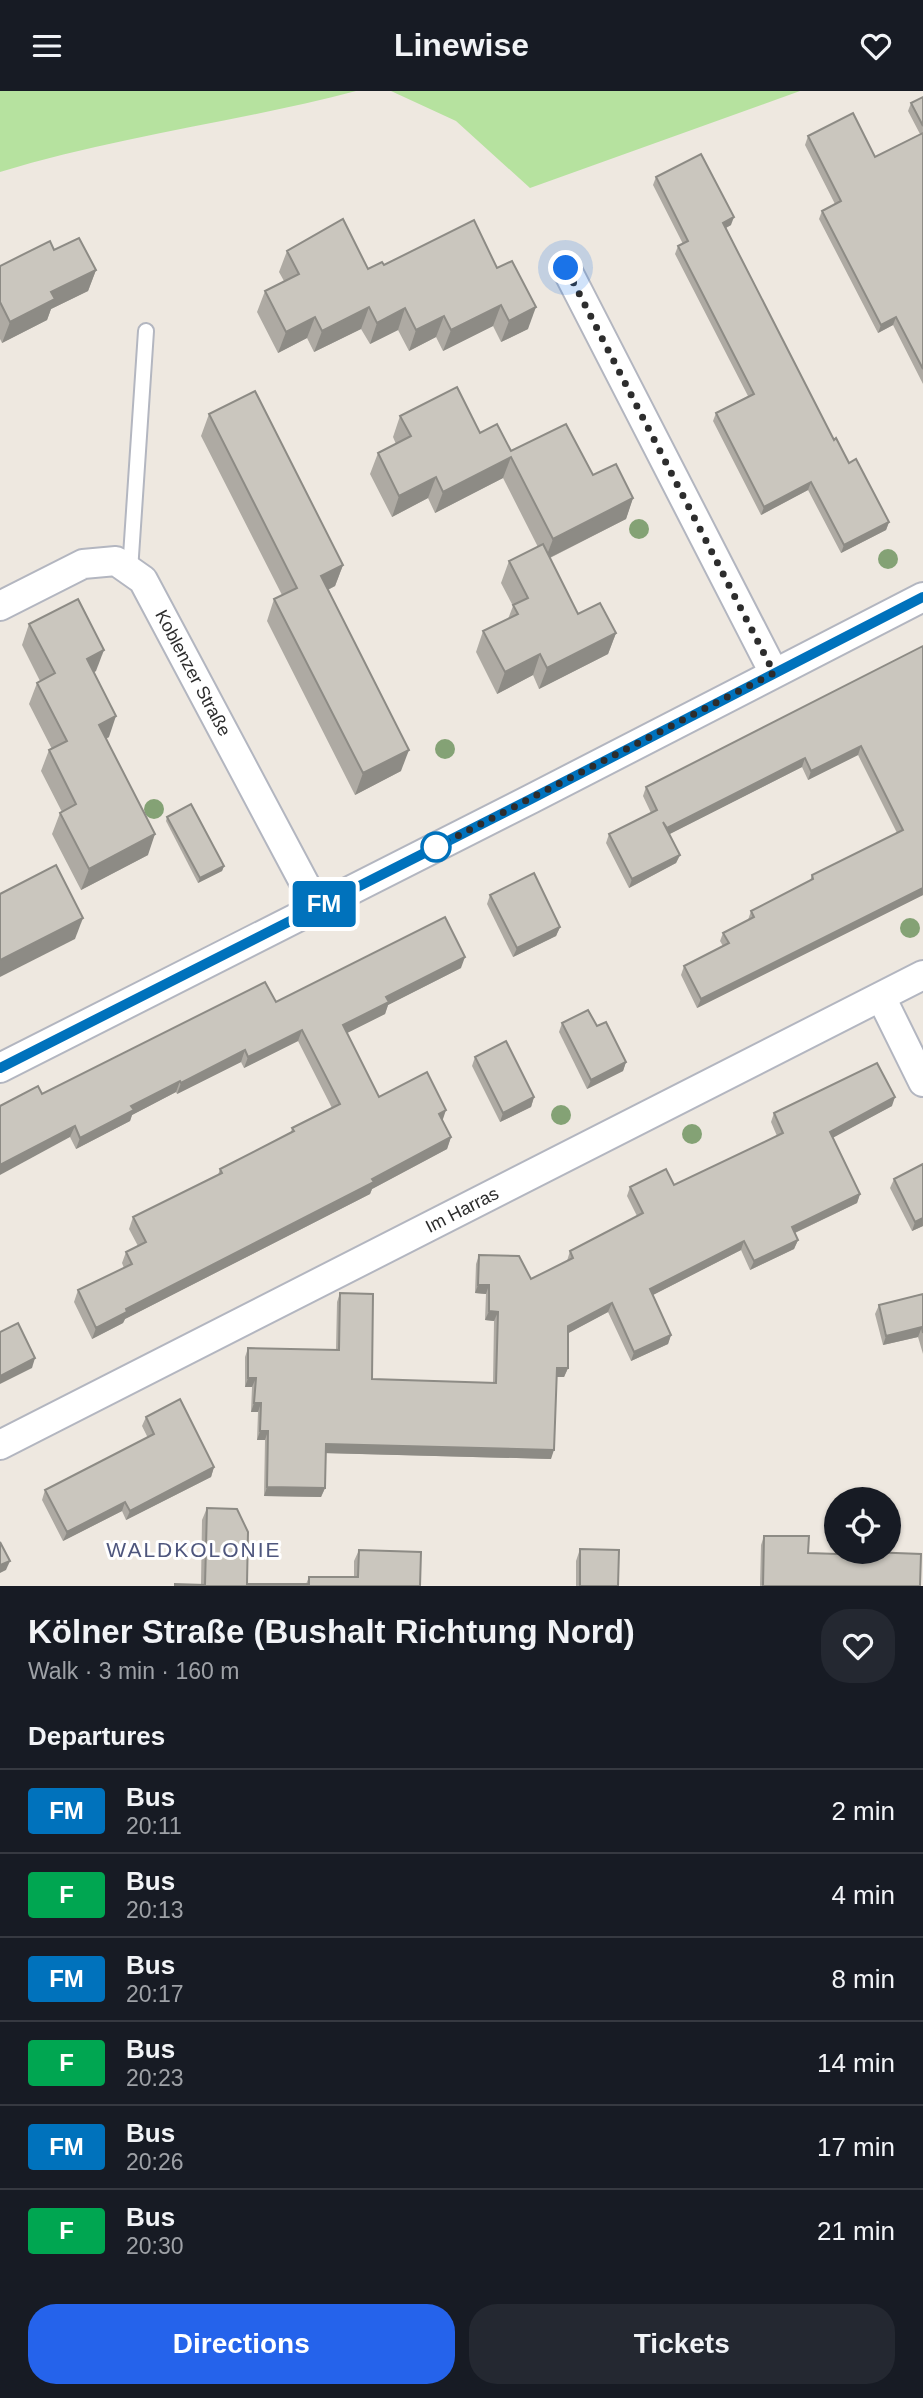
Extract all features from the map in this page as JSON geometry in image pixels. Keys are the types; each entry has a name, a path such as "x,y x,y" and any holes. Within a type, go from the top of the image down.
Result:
{"street":[{"path":"566,268 774,673"},
{"path":"0,606 83,564 116,561 130,571"},
{"name":"Koblenzer Straße","path":"130,571 143,580 317,908"},
{"path":"0,1067 317,908 923,597"},
{"name":"Im Harras","path":"0,1445 923,975"},
{"path":"881,997 923,1082"}],"lane":[{"path":"130,571 146,331"}],"green space":[{"path":"0,91 356,91 44,159 0,172"},
{"path":"391,91 800,91 530,188 456,121"}],"building":[{"path":"923,97 923,126 911,103"},
{"path":"853,113 875,157 923,133 923,369 896,317 881,325 822,211 841,201 808,136"},
{"path":"701,154 734,217 723,223 834,440 836,438 849,463 856,459 889,522 844,545 811,482 764,507 716,413 754,394 678,246 688,241 656,177"},
{"path":"343,219 368,269 382,262 384,265 474,220 497,268 512,261 536,307 509,321 501,305 451,330 444,316 416,330 405,308 377,323 369,307 322,331 315,317 286,332 265,291 299,274 287,251"},
{"path":"79,238 96,270 51,292 55,299 10,322 0,302 0,266 50,241 54,250"},
{"path":"457,387 480,433 497,424 511,451 566,424 593,475 616,464 633,498 553,539 511,457 443,492 436,477 399,496 378,453 411,436 400,416"},
{"path":"255,391 343,565 321,576 409,750 363,773 274,599 297,588 209,414"},
{"path":"543,544 578,614 600,603 616,633 547,668 540,654 505,672 483,631 518,614 513,605 528,598 509,561"},
{"path":"78,599 104,650 87,659 116,716 99,725 155,834 89,869 60,813 76,804 49,750 67,741 37,683 55,673 29,624"},
{"path":"923,646 923,888 701,999 684,966 729,943 723,933 754,917 751,911 813,879 812,875 903,830 861,746 811,771 805,758 667,828 663,822 680,855 632,879 609,834 657,810 646,787"},
{"path":"191,804 224,866 200,878 167,817"},
{"path":"56,865 83,918 0,960 0,894"},
{"path":"534,873 560,927 517,948 490,895"},
{"path":"445,917 465,957 386,997 389,1002 343,1025 379,1097 427,1072 446,1110 439,1114 451,1137 372,1179 374,1182 126,1309 127,1312 96,1328 78,1290 132,1264 126,1252 146,1242 133,1217 222,1173 220,1169 340,1104 302,1030 248,1057 245,1050 181,1083 180,1081 131,1106 134,1110 80,1138 75,1126 0,1165 0,1106 38,1086 42,1094 265,982 276,1002"},
{"path":"588,1010 597,1026 606,1022 626,1062 591,1080 562,1023"},
{"path":"506,1041 534,1097 503,1113 475,1057"},
{"path":"877,1063 895,1097 830,1132 860,1194 792,1227 798,1240 754,1261 744,1241 650,1289 671,1335 634,1352 612,1303 568,1326 568,1368 557,1368 554,1450 326,1444 325,1488 267,1487 268,1431 260,1431 261,1403 254,1403 256,1378 248,1378 248,1348 339,1350 340,1293 373,1294 372,1379 496,1383 498,1312 489,1311 489,1285 478,1285 479,1255 519,1256 531,1279 573,1258 570,1251 643,1213 630,1187 666,1169 674,1185 783,1133 774,1113"},
{"path":"923,1164 923,1218 915,1222 894,1179"},
{"path":"923,1294 923,1333 922,1327 886,1336 879,1305"},
{"path":"18,1323 35,1358 0,1376 0,1332"},
{"path":"180,1399 214,1467 130,1511 125,1502 67,1532 45,1490 154,1434 146,1417"},
{"path":"207,1508 237,1509 248,1532 247,1584 309,1584 309,1577 358,1577 359,1550 421,1552 420,1586 175,1586 205,1585"},
{"path":"764,1536 809,1536 808,1553 824,1554 824,1564 901,1564 901,1553 921,1554 920,1586 763,1586"},
{"path":"0,1542 10,1561 0,1565"},
{"path":"580,1549 619,1550 618,1586 580,1586"}],"bus line":[{"name":"FM","path":"0,1068 923,597"}],"district":[{"name":"WALDKOLONIE","path":"194,1550"}],"route":[{"path":"436,847 774,673 566,268"}]}
